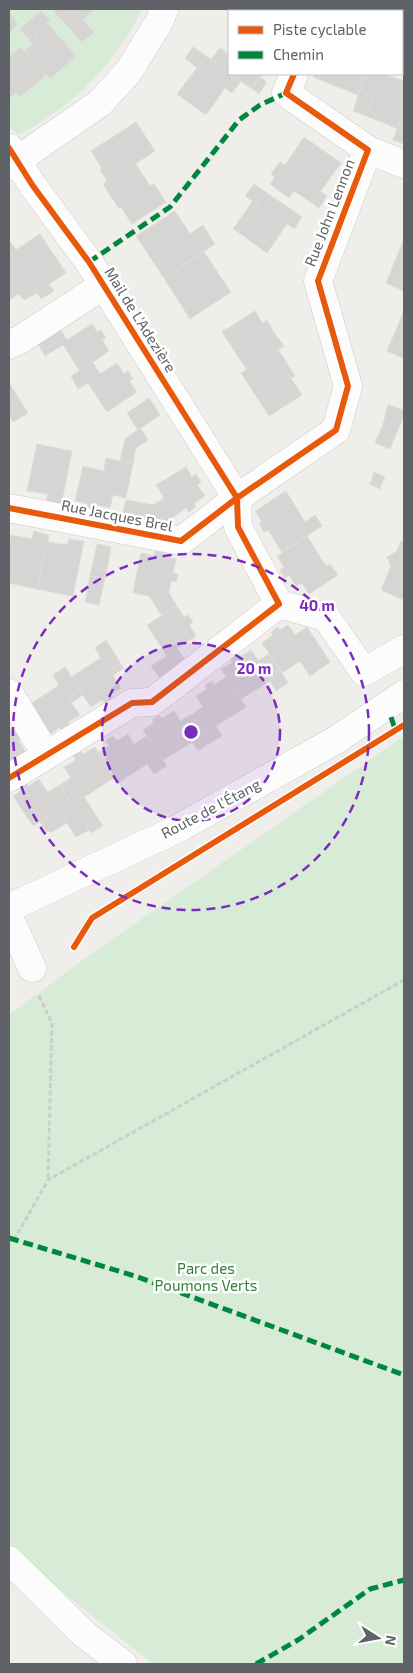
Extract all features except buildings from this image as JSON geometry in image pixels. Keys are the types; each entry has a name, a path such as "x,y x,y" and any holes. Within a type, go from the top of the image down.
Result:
{"street":[{"path":"11,158 100,103 129,71 159,22 164,9"},
{"name":"Rue John Lennon","path":"294,75 286,93 368,150 404,164"},
{"name":"Rue John Lennon","path":"237,498 336,430 348,386 318,281 368,150"},
{"name":"Mail de L'Adezière","path":"11,158 89,262 237,498"},
{"path":"9,345 21,340 104,285"},
{"path":"237,498 238,527 279,604 326,617 364,672 404,648"},
{"name":"Rue Jacques Brel","path":"9,508 181,541 237,498"},
{"path":"9,778 132,703 152,702 279,604"},
{"path":"9,693 46,754"},
{"name":"Route de l'Étang","path":"9,908 179,828 336,740 404,694"},
{"path":"9,917 32,968"},
{"path":"9,1560 84,1634 123,1664"}],"path":[{"path":"48,1180 404,980"},
{"path":"14,1240 48,1180 52,1024 39,995"}],"green space":[{"path":"9,9 52,9 82,42 94,32 83,20 95,9 142,9 120,47 91,81 57,111 20,134 16,133 9,126 9,99 16,93 20,97 46,75 50,79 75,56 47,23 49,20 41,11 20,29 33,44 25,51 21,47 9,57 9,33 17,24 9,13"},
{"name":"Parc des Poumons Verts","path":"404,736 404,1664 153,1664 40,1574 9,1541 9,1015 84,959"}],"marked path":[{"path":"89,262 170,207 239,120 260,105 286,93"},
{"path":"391,717 396,732"},
{"path":"9,1238 135,1276 404,1375"},
{"path":"256,1664 298,1640 370,1589 404,1580"}],"cycle path":[{"path":"9,508 181,541 237,498 336,430 348,386 318,281 368,150 286,93 294,75"},
{"path":"9,148 33,186 89,262 237,498 238,527 279,604 152,702 132,703 9,778"},
{"path":"74,947 92,918 404,725"}]}
